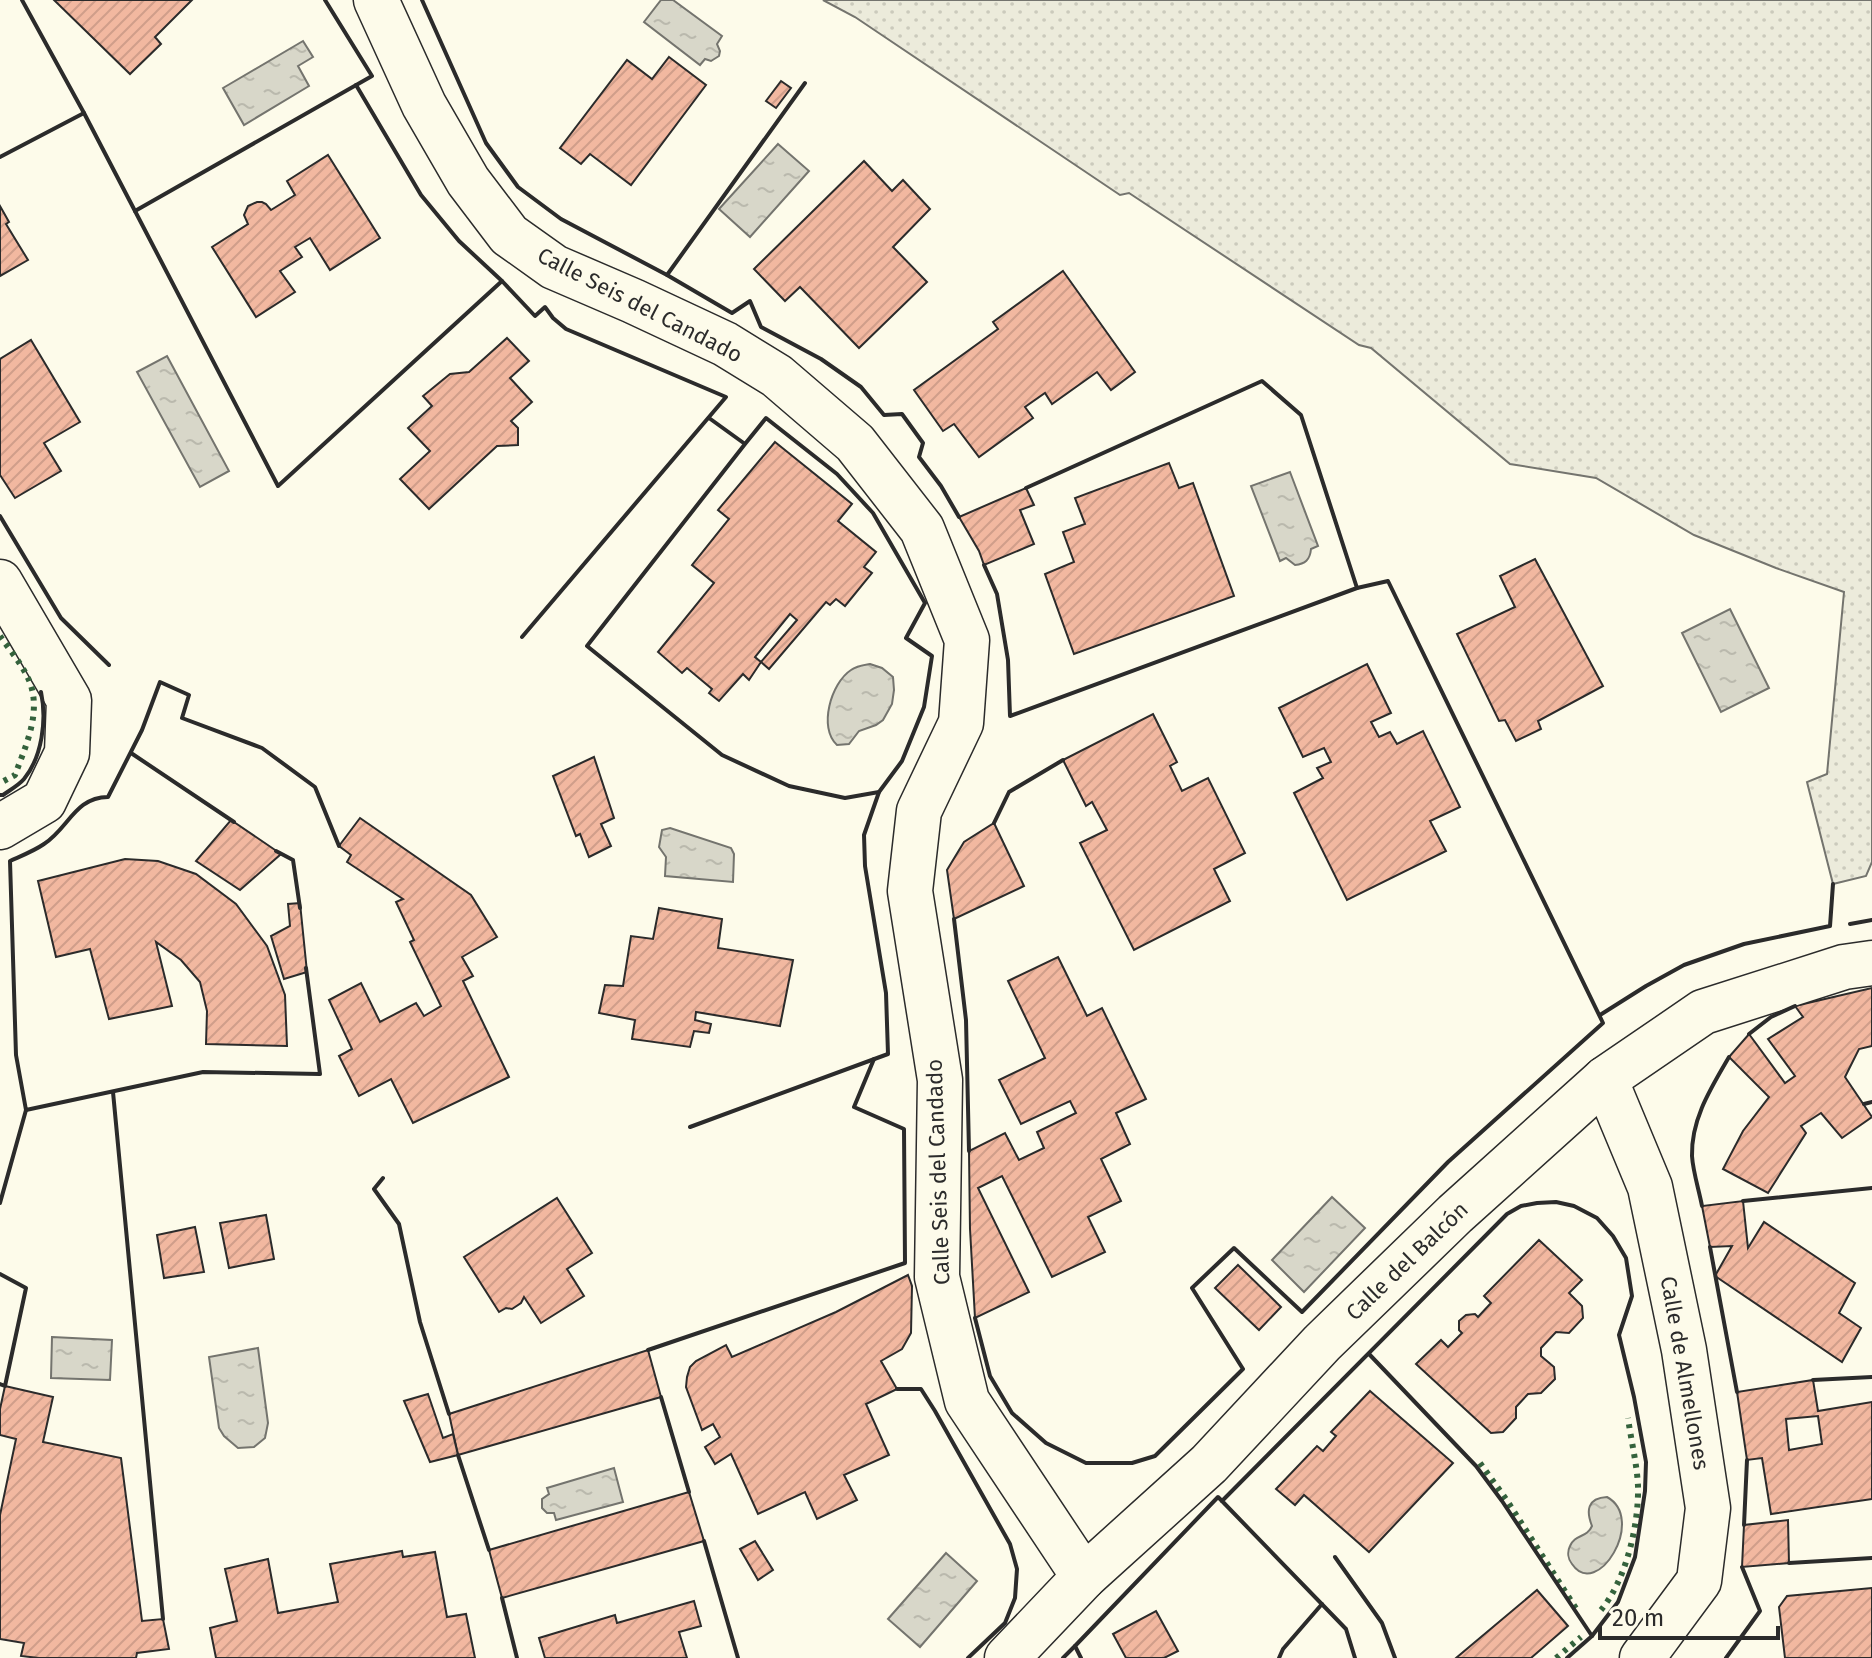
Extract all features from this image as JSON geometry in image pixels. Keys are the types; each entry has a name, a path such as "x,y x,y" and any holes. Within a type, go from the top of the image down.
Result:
{"street":[{"name":"Calle Seis del Candado","path":"376,0 424,105 468,181 509,235 554,267 725,344 777,376 855,443 922,529 967,640 961,723 919,811 910,891 940,1080 937,1277 967,1401 1084,1577"},
{"path":"0,582 69,700 67,753 44,801 0,827"},
{"name":"Calle del Balcón","path":"1007,1658 1084,1577 1209,1464 1322,1343 1455,1214 1605,1079 1703,1012 1844,967 1872,963"},
{"name":"Calle de Almellones","path":"1605,1079 1650,1187 1684,1350 1708,1508 1699,1581 1642,1658"}],"shaded area":[{"path":"823,0 1872,0 1872,862 1866,876 1833,884 1807,782 1827,774 1844,592 1694,535 1596,478 1510,464 1371,348 1359,345 1129,193 1120,195 855,17"}],"water":[{"path":"661,0 673,0 722,36 717,44 719,56 711,61 705,59 700,65 644,22"},
{"path":"303,41 313,57 298,66 309,86 244,125 223,88"},
{"path":"778,144 809,171 750,237 719,209"},
{"path":"167,356 229,471 200,487 137,372"},
{"path":"1290,472 1318,546 1311,549 1306,561 1295,565 1286,558 1280,561 1251,486"},
{"path":"1730,609 1769,688 1721,712 1682,633"},
{"path":"870,664 882,668 893,677 892,704 883,720 859,731 849,744 837,745 828,728 833,695 851,670"},
{"path":"670,828 731,848 734,854 733,882 665,876 666,857 659,847 662,830"},
{"path":"1332,1197 1365,1228 1304,1292 1272,1260"},
{"path":"52,1337 112,1340 110,1380 51,1378"},
{"path":"258,1348 268,1423 265,1438 254,1447 238,1448 219,1428 209,1357"},
{"path":"614,1468 623,1502 556,1520 554,1513 547,1513 542,1508 542,1499 549,1494 547,1488"},
{"path":"1607,1497 1618,1508 1622,1522 1620,1538 1605,1565 1594,1572 1582,1573 1571,1562 1569,1548 1592,1526 1589,1510 1592,1503"},
{"path":"946,1553 977,1581 920,1647 888,1619"}],"building":[{"path":"54,0 192,0 155,37 161,44 130,74"},
{"path":"669,57 706,85 631,185 590,154 581,164 560,148 627,60 652,79"},
{"path":"781,81 791,88 776,108 766,101"},
{"path":"328,155 380,238 330,270 310,238 295,247 302,257 280,271 295,292 256,317 212,247 248,224 244,215 248,206 262,202 271,210 295,195 287,181"},
{"path":"864,161 892,191 903,180 930,209 893,247 927,282 859,348 800,287 785,301 754,269"},
{"path":"0,206 9,222 6,224 28,260 0,276"},
{"path":"1063,271 1135,372 1111,390 1097,372 1052,404 1045,393 1025,407 1033,418 979,457 954,424 943,431 914,390 998,329 993,322"},
{"path":"507,338 529,361 510,378 532,402 511,421 518,428 518,445 497,446 429,509 400,479 430,451 408,428 432,406 423,396 450,374 469,372"},
{"path":"31,340 80,422 44,443 61,471 15,498 0,475 0,359"},
{"path":"775,442 852,504 838,521 876,552 864,567 872,573 845,606 836,599 830,605 826,602 769,669 761,662 749,680 743,674 719,701 709,693 712,689 687,668 682,673 658,652 714,583 692,565 729,519 718,510","holes":["790,614 797,620 761,662 755,657"]},
{"path":"1169,463 1179,488 1193,483 1234,596 1074,654 1045,574 1074,562 1063,532 1085,524 1075,498"},
{"path":"1026,488 1034,505 1020,510 1034,544 984,565 959,517"},
{"path":"1535,559 1603,686 1538,721 1541,729 1516,741 1505,720 1499,721 1457,634 1515,607 1500,576"},
{"path":"1367,664 1391,713 1371,722 1379,737 1390,732 1397,744 1423,731 1460,807 1430,821 1446,851 1347,900 1294,793 1323,778 1317,768 1331,762 1324,748 1303,757 1279,708"},
{"path":"1153,714 1177,762 1170,766 1182,791 1208,778 1245,853 1214,869 1230,901 1134,950 1080,843 1107,830 1092,802 1086,806 1063,760"},
{"path":"594,757 614,818 601,824 611,846 589,857 580,834 576,836 553,776"},
{"path":"360,818 471,895 497,937 462,957 473,976 463,981 509,1077 413,1123 391,1079 359,1096 339,1056 352,1049 329,1000 361,983 380,1022 416,1003 424,1016 441,1006 410,942 414,940 396,902 403,899 347,862 351,855 339,846"},
{"path":"231,820 281,854 240,890 196,861"},
{"path":"994,823 1024,886 954,919 947,870 964,842"},
{"path":"125,859 158,861 196,874 236,904 267,946 285,995 287,1046 206,1044 207,1011 200,982 181,960 156,942 172,1006 109,1019 90,949 56,957 38,881"},
{"path":"300,903 307,972 284,979 271,936 290,926 288,904"},
{"path":"659,908 722,919 718,948 793,960 780,1026 696,1012 695,1020 711,1024 709,1033 694,1031 690,1047 632,1039 635,1020 599,1013 605,985 623,986 631,936 653,939"},
{"path":"1058,957 1087,1016 1102,1008 1146,1099 1116,1113 1130,1144 1101,1159 1121,1201 1088,1217 1105,1252 1052,1277 1002,1176 978,1188 1029,1292 975,1318 969,1151 1005,1133 1019,1160 1044,1148 1037,1132 1076,1113 1070,1101 1021,1124 999,1080 1045,1058 1008,981"},
{"path":"1872,988 1872,1046 1859,1049 1845,1077 1872,1117 1842,1138 1821,1113 1801,1126 1806,1133 1768,1193 1723,1169 1743,1131 1769,1097 1729,1057 1749,1034 1785,1083 1795,1076 1768,1039 1803,1017 1795,1006"},
{"path":"557,1198 592,1253 567,1269 584,1296 541,1323 524,1297 512,1309 499,1312 464,1257"},
{"path":"1743,1201 1748,1248 1764,1222 1855,1283 1839,1313 1861,1328 1842,1362 1715,1276 1732,1246 1710,1247 1702,1206"},
{"path":"266,1215 274,1259 229,1268 220,1223"},
{"path":"195,1227 204,1272 164,1278 157,1235"},
{"path":"1539,1240 1582,1280 1569,1293 1582,1306 1583,1318 1569,1333 1556,1332 1541,1348 1541,1356 1554,1367 1555,1379 1541,1393 1528,1394 1516,1407 1516,1418 1503,1432 1491,1433 1416,1364 1441,1340 1448,1347 1462,1333 1459,1321 1466,1315 1475,1314 1478,1317 1491,1303 1484,1296"},
{"path":"1238,1265 1281,1307 1259,1330 1215,1288"},
{"path":"908,1275 912,1286 911,1333 902,1349 881,1361 897,1389 866,1404 889,1455 844,1475 857,1500 817,1519 805,1492 758,1514 731,1454 715,1464 705,1447 720,1437 713,1424 702,1430 686,1387 690,1367 726,1345 732,1357 836,1312"},
{"path":"648,1350 661,1397 458,1455 449,1414"},
{"path":"1813,1380 1818,1411 1872,1402 1872,1499 1771,1514 1762,1458 1747,1460 1737,1392","holes":["1818,1416 1822,1444 1789,1450 1786,1419"]},
{"path":"5,1386 53,1397 43,1442 121,1458 142,1621 163,1619 169,1649 137,1653 136,1658 39,1658 21,1656 24,1643 0,1639 0,1515 16,1439 0,1435 0,1409"},
{"path":"1370,1391 1453,1463 1369,1552 1304,1495 1295,1505 1276,1489 1317,1446 1323,1451 1336,1436 1331,1432"},
{"path":"428,1394 443,1438 453,1434 458,1455 430,1462 404,1401"},
{"path":"689,1492 704,1541 502,1598 489,1550"},
{"path":"1788,1520 1789,1563 1742,1567 1744,1525"},
{"path":"755,1541 773,1570 758,1580 740,1549"},
{"path":"402,1551 403,1557 435,1552 447,1617 466,1614 475,1658 216,1658 210,1628 237,1621 225,1569 268,1559 278,1613 338,1602 330,1564"},
{"path":"1872,1588 1872,1658 1785,1658 1779,1607 1787,1596"},
{"path":"1537,1590 1568,1626 1531,1658 1456,1658"},
{"path":"694,1601 701,1626 679,1632 687,1658 545,1658 539,1638 615,1615 617,1623"},
{"path":"1156,1611 1178,1651 1164,1658 1126,1658 1113,1634"}],"hedge":[{"path":"0,636 28,678 34,702 31,727 15,775 0,783"},
{"path":"1601,1610 1624,1568 1636,1518 1637,1478 1628,1418"},
{"path":"1480,1463 1577,1610"},
{"path":"1556,1658 1581,1637"}],"wall":[{"path":"0,157 84,113 22,0"},
{"path":"84,113 135,211 372,76 325,0"},
{"path":"422,0 486,143 518,187 561,219 667,275"},
{"path":"805,83 667,275 732,313 750,301 761,327 821,359 861,387 884,415 902,414 923,443 919,457 959,517"},
{"path":"135,211 278,486 502,281 459,241 421,195 356,85"},
{"path":"502,281 535,316 545,307 566,329 726,397 522,637"},
{"path":"984,565 997,594 1008,660 1010,716 1357,588 1301,415 1262,381 1026,488"},
{"path":"709,418 745,444 766,418 837,474 873,513 925,603 906,638 932,656 924,707 902,761 879,792 845,798 789,786 722,755 587,646 745,444"},
{"path":"0,516 61,618 109,665"},
{"path":"975,1318 990,1376 1012,1413 1046,1443 1086,1463 1132,1463 1155,1456 1243,1369 1192,1288 1234,1248 1302,1312 1448,1162 1603,1023 1388,581 1357,588"},
{"path":"306,968 320,1074 203,1072 26,1110 16,1055 10,861 52,838 87,802 108,797 142,730 160,682 189,695 182,718 262,748 315,787 339,846"},
{"path":"0,795 22,781 35,760 43,726 41,692"},
{"path":"131,753 234,822"},
{"path":"994,823 1009,792 1063,760"},
{"path":"690,1127 888,1054 886,993 865,866 864,835 879,792"},
{"path":"276,851 293,860 300,908"},
{"path":"1600,1015 1684,965 1744,944 1830,926 1833,884"},
{"path":"954,919 966,1020 969,1151"},
{"path":"1850,924 1872,920"},
{"path":"1749,1034 1771,1017 1795,1006"},
{"path":"1702,1206 1692,1156 1695,1129 1703,1104 1729,1057"},
{"path":"648,1350 905,1263 904,1129 854,1107 874,1059"},
{"path":"113,1092 163,1619"},
{"path":"1864,1104 1872,1102"},
{"path":"0,1203 26,1110"},
{"path":"383,1178 374,1189 399,1224 420,1322 449,1414"},
{"path":"1743,1201 1872,1188"},
{"path":"1355,1658 1346,1629 1222,1501 1507,1214 1521,1206 1556,1202 1574,1206 1597,1218 1626,1258 1632,1296 1619,1335 1646,1462 1645,1491 1635,1557 1618,1602 1592,1636 1476,1466 1369,1354"},
{"path":"1710,1247 1737,1392"},
{"path":"0,1274 26,1288 5,1386 0,1384"},
{"path":"1813,1380 1872,1377"},
{"path":"897,1389 921,1389 1010,1544 1017,1569 1015,1598 1005,1623 968,1658"},
{"path":"661,1397 689,1492"},
{"path":"458,1455 489,1550"},
{"path":"1744,1525 1747,1460"},
{"path":"1081,1658 1075,1646 1218,1497 1222,1501"},
{"path":"704,1541 738,1658"},
{"path":"1335,1557 1382,1623 1395,1658"},
{"path":"1789,1563 1872,1558"},
{"path":"1726,1658 1760,1611 1742,1567"},
{"path":"502,1598 517,1658"},
{"path":"1279,1658 1283,1649 1322,1604"},
{"path":"1567,1658 1592,1636"},
{"path":"1063,1658 1075,1646"}]}
